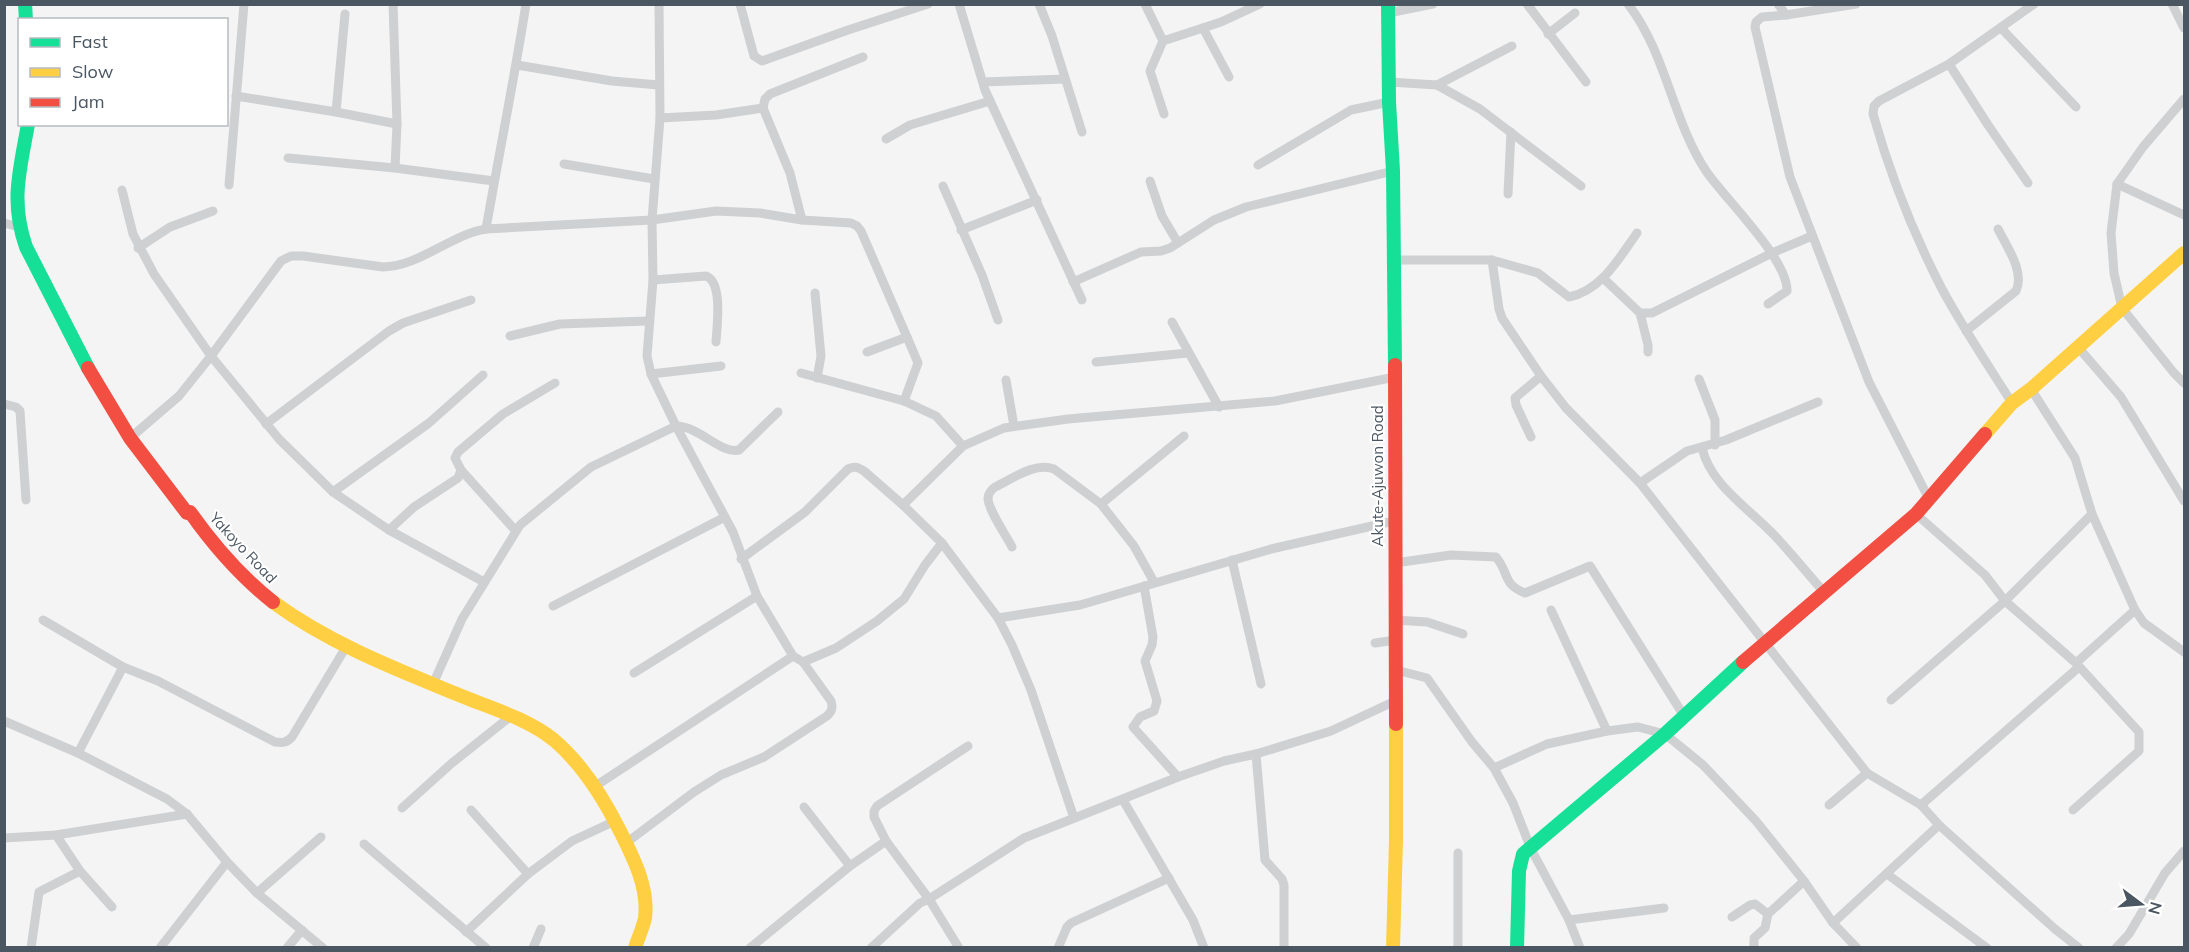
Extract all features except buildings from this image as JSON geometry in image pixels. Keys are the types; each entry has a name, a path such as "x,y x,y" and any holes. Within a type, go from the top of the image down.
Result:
{"main road":[{"name":"Akute-Ajuwon Road","path":"1388,9 1389,102 1393,171 1395,377 1396,840 1393,948"},
{"name":"Yakoyo Road","path":"27,126 16,195 19,227 37,270 56,302 93,380 130,438 187,513 190,512 208,539 272,602 346,647 511,716 535,727 557,743 594,787 615,821 641,874 646,915 635,948"},
{"path":"1516,948 1520,862 1523,854 1532,849 1665,734 1764,642 1916,514 2012,403 2031,389 2184,253"}],"street":[{"path":"229,185 244,4"},
{"path":"393,4 397,124 395,168"},
{"path":"486,229 503,128 517,65 526,4"},
{"path":"626,843 694,792 721,776 764,757 831,712 833,706 803,662 793,656 757,596 741,559 733,532 651,374 647,356 653,280 654,179 660,118 658,4"},
{"path":"740,4 754,56 762,61 928,4"},
{"path":"959,4 982,82 1082,300"},
{"path":"1039,4 1052,36 1082,132"},
{"path":"1145,4 1163,41"},
{"path":"1164,114 1150,71 1163,41 1203,28 1260,4"},
{"path":"1388,9 1434,4"},
{"path":"1527,4 1586,82"},
{"path":"1628,4 1659,59 1665,80 1699,159 1733,207 1772,253 1788,287 1787,291 1768,304"},
{"path":"1778,4 1786,15"},
{"path":"1856,4 1762,17 1756,22 1755,27 1791,177 1812,236 1869,382 1929,499"},
{"path":"2012,403 1966,331 1942,288 1886,162 1873,114 1874,106 1879,101 1949,64 2002,29 2034,4"},
{"path":"2172,5 2184,28"},
{"path":"1548,34 1575,13"},
{"path":"336,112 345,14"},
{"path":"1203,28 1229,77"},
{"path":"2002,29 2076,107"},
{"path":"1437,85 1512,46"},
{"path":"802,220 790,173 763,108 765,99 770,93 863,57"},
{"path":"1949,64 2028,183"},
{"path":"517,65 612,81 659,85"},
{"path":"982,82 1065,79"},
{"path":"1389,82 1437,85 1480,109 1581,186"},
{"path":"236,96 397,124"},
{"path":"2184,99 2143,147 2117,184 2111,233 2114,273 2122,308 2184,383"},
{"path":"886,139 910,125 990,101"},
{"path":"1258,165 1345,113 1389,102"},
{"path":"660,118 716,115 763,108"},
{"path":"1508,194 1511,132"},
{"path":"288,158 395,168 494,182"},
{"path":"564,164 654,179"},
{"path":"1073,282 1141,252 1161,251 1214,220 1246,207 1393,171"},
{"path":"1150,181 1162,216 1178,243"},
{"path":"2117,184 2184,215"},
{"path":"943,186 982,275 998,320"},
{"path":"122,190 138,248 211,356 266,424 333,492 389,530 483,582"},
{"path":"961,230 1037,200"},
{"path":"138,248 170,227 213,211"},
{"path":"130,438 179,396 281,261 291,256 393,267 471,231 652,220 716,211 760,213 802,220 851,223 857,226 918,363 904,401"},
{"path":"4,223 19,227"},
{"path":"1966,331 2016,291 2020,283 2019,274 1998,229"},
{"path":"1393,260 1492,260 1538,273 1569,297 1576,296 1603,278 1637,233"},
{"path":"1640,313 1652,313 1772,253 1812,236"},
{"path":"1492,260 1502,318 1541,376 1566,408 1640,483 1867,773 1921,805 1939,825 2079,948"},
{"path":"653,280 706,276 712,278 716,284 717,296 716,342"},
{"path":"1603,278 1640,313 1648,352"},
{"path":"814,293 821,356 818,378"},
{"path":"266,424 396,327 471,300"},
{"path":"510,336 560,324 648,321"},
{"path":"1172,322 1219,407"},
{"path":"867,352 907,337"},
{"path":"2078,346 2121,397 2184,501"},
{"path":"1096,362 1188,353"},
{"path":"651,374 721,366"},
{"path":"801,373 904,401 936,416 963,446"},
{"path":"333,492 429,423 483,375"},
{"path":"1531,437 1515,402 1516,395 1541,376"},
{"path":"903,505 963,446 1004,428 1068,419 1275,401 1395,377"},
{"path":"1699,379 1715,420 1715,445"},
{"path":"1006,380 1014,426"},
{"path":"515,530 461,470 454,458 503,414 555,383"},
{"path":"2031,389 2075,458 2092,514 2135,610 2144,623 2184,652"},
{"path":"1640,483 1687,451 1715,445 1818,402"},
{"path":"4,404 16,407 20,411 26,500"},
{"path":"433,684 462,619 515,530 591,467 676,426 688,426 723,447 739,450 778,412"},
{"path":"1101,504 1184,435"},
{"path":"1702,448 1705,460 1719,480 1774,535 1824,592"},
{"path":"741,559 805,512 848,469 853,466 859,467 942,543 998,618 1031,690 1074,818"},
{"path":"1012,547 988,498 990,492 995,487 1040,467 1054,469 1101,504 1134,546 1149,584 1153,637 1145,661 1157,701 1154,711 1140,717 1133,727 1178,777"},
{"path":"389,530 414,507 458,478 461,470"},
{"path":"1916,514 1985,575 2005,601 2077,665 2139,732 2139,751 2073,810"},
{"path":"1891,700 2005,601 2092,514"},
{"path":"552,606 725,517"},
{"path":"998,618 1080,605 1271,549 1394,521"},
{"path":"803,662 836,648 877,621 904,599 924,565 942,543"},
{"path":"1395,563 1451,555 1496,557 1513,588 1525,593 1590,566 1684,716"},
{"path":"1232,561 1260,684"},
{"path":"634,673 757,596"},
{"path":"1551,610 1607,731"},
{"path":"1921,805 2135,610"},
{"path":"43,620 123,667 147,676 281,743 287,742 292,737 346,647"},
{"path":"1395,620 1427,622 1463,634"},
{"path":"1375,643 1396,640"},
{"path":"594,787 793,656"},
{"path":"78,753 123,667"},
{"path":"1395,670 1427,678 1472,742 1494,768 1569,920 1580,948"},
{"path":"871,948 920,903 1024,838 1178,777 1224,761 1256,754 1331,731 1395,701"},
{"path":"402,808 452,763 511,716"},
{"path":"4,721 78,753 167,799 187,814 227,862 257,893 323,948"},
{"path":"1494,768 1547,744 1607,731 1638,727 1665,734 1702,765 1749,813 1804,881 1833,922 1857,948"},
{"path":"959,948 929,899 886,841 874,818 874,811 878,806 968,746"},
{"path":"1256,754 1265,860 1284,885 1284,948"},
{"path":"1829,805 1867,773"},
{"path":"1123,800 1193,920 1204,948"},
{"path":"804,807 850,866"},
{"path":"471,810 528,874"},
{"path":"4,838 56,835 187,814"},
{"path":"466,932 528,874 572,841 615,821"},
{"path":"1833,922 1939,825"},
{"path":"56,835 80,871 112,907"},
{"path":"257,893 321,837"},
{"path":"750,948 850,866 886,841"},
{"path":"364,844 486,948"},
{"path":"2116,948 2129,934 2165,873 2184,851"},
{"path":"1458,853 1458,948"},
{"path":"160,948 227,862"},
{"path":"31,948 39,892 80,871"},
{"path":"1887,874 1984,946"},
{"path":"1058,948 1071,923 1169,878"},
{"path":"1754,948 1754,938 1765,928 1768,914 1804,881"},
{"path":"1732,916 1755,904 1768,914"},
{"path":"1569,920 1664,908"},
{"path":"533,948 541,929"},
{"path":"287,948 302,930"}],"traffic: fast":[{"path":"25,4 26,18"},
{"path":"1388,4 1395,365"},
{"path":"28,126 17,200 21,230 26,247 88,368"},
{"path":"1517,948 1519,871 1523,854 1665,734 1743,662"}],"traffic: slow":[{"path":"1985,434 2012,403 2031,389 2184,253"},
{"path":"273,602 318,631 365,655 522,720 544,733 564,749 583,770 607,807 639,873 646,907 644,922 635,948"},
{"path":"1393,948 1396,724"}],"traffic: jam":[{"path":"1395,365 1396,724"},
{"path":"88,368 130,438 187,513 190,512 208,537 239,571 273,602"},
{"path":"1743,662 1916,514 1985,434"}]}
